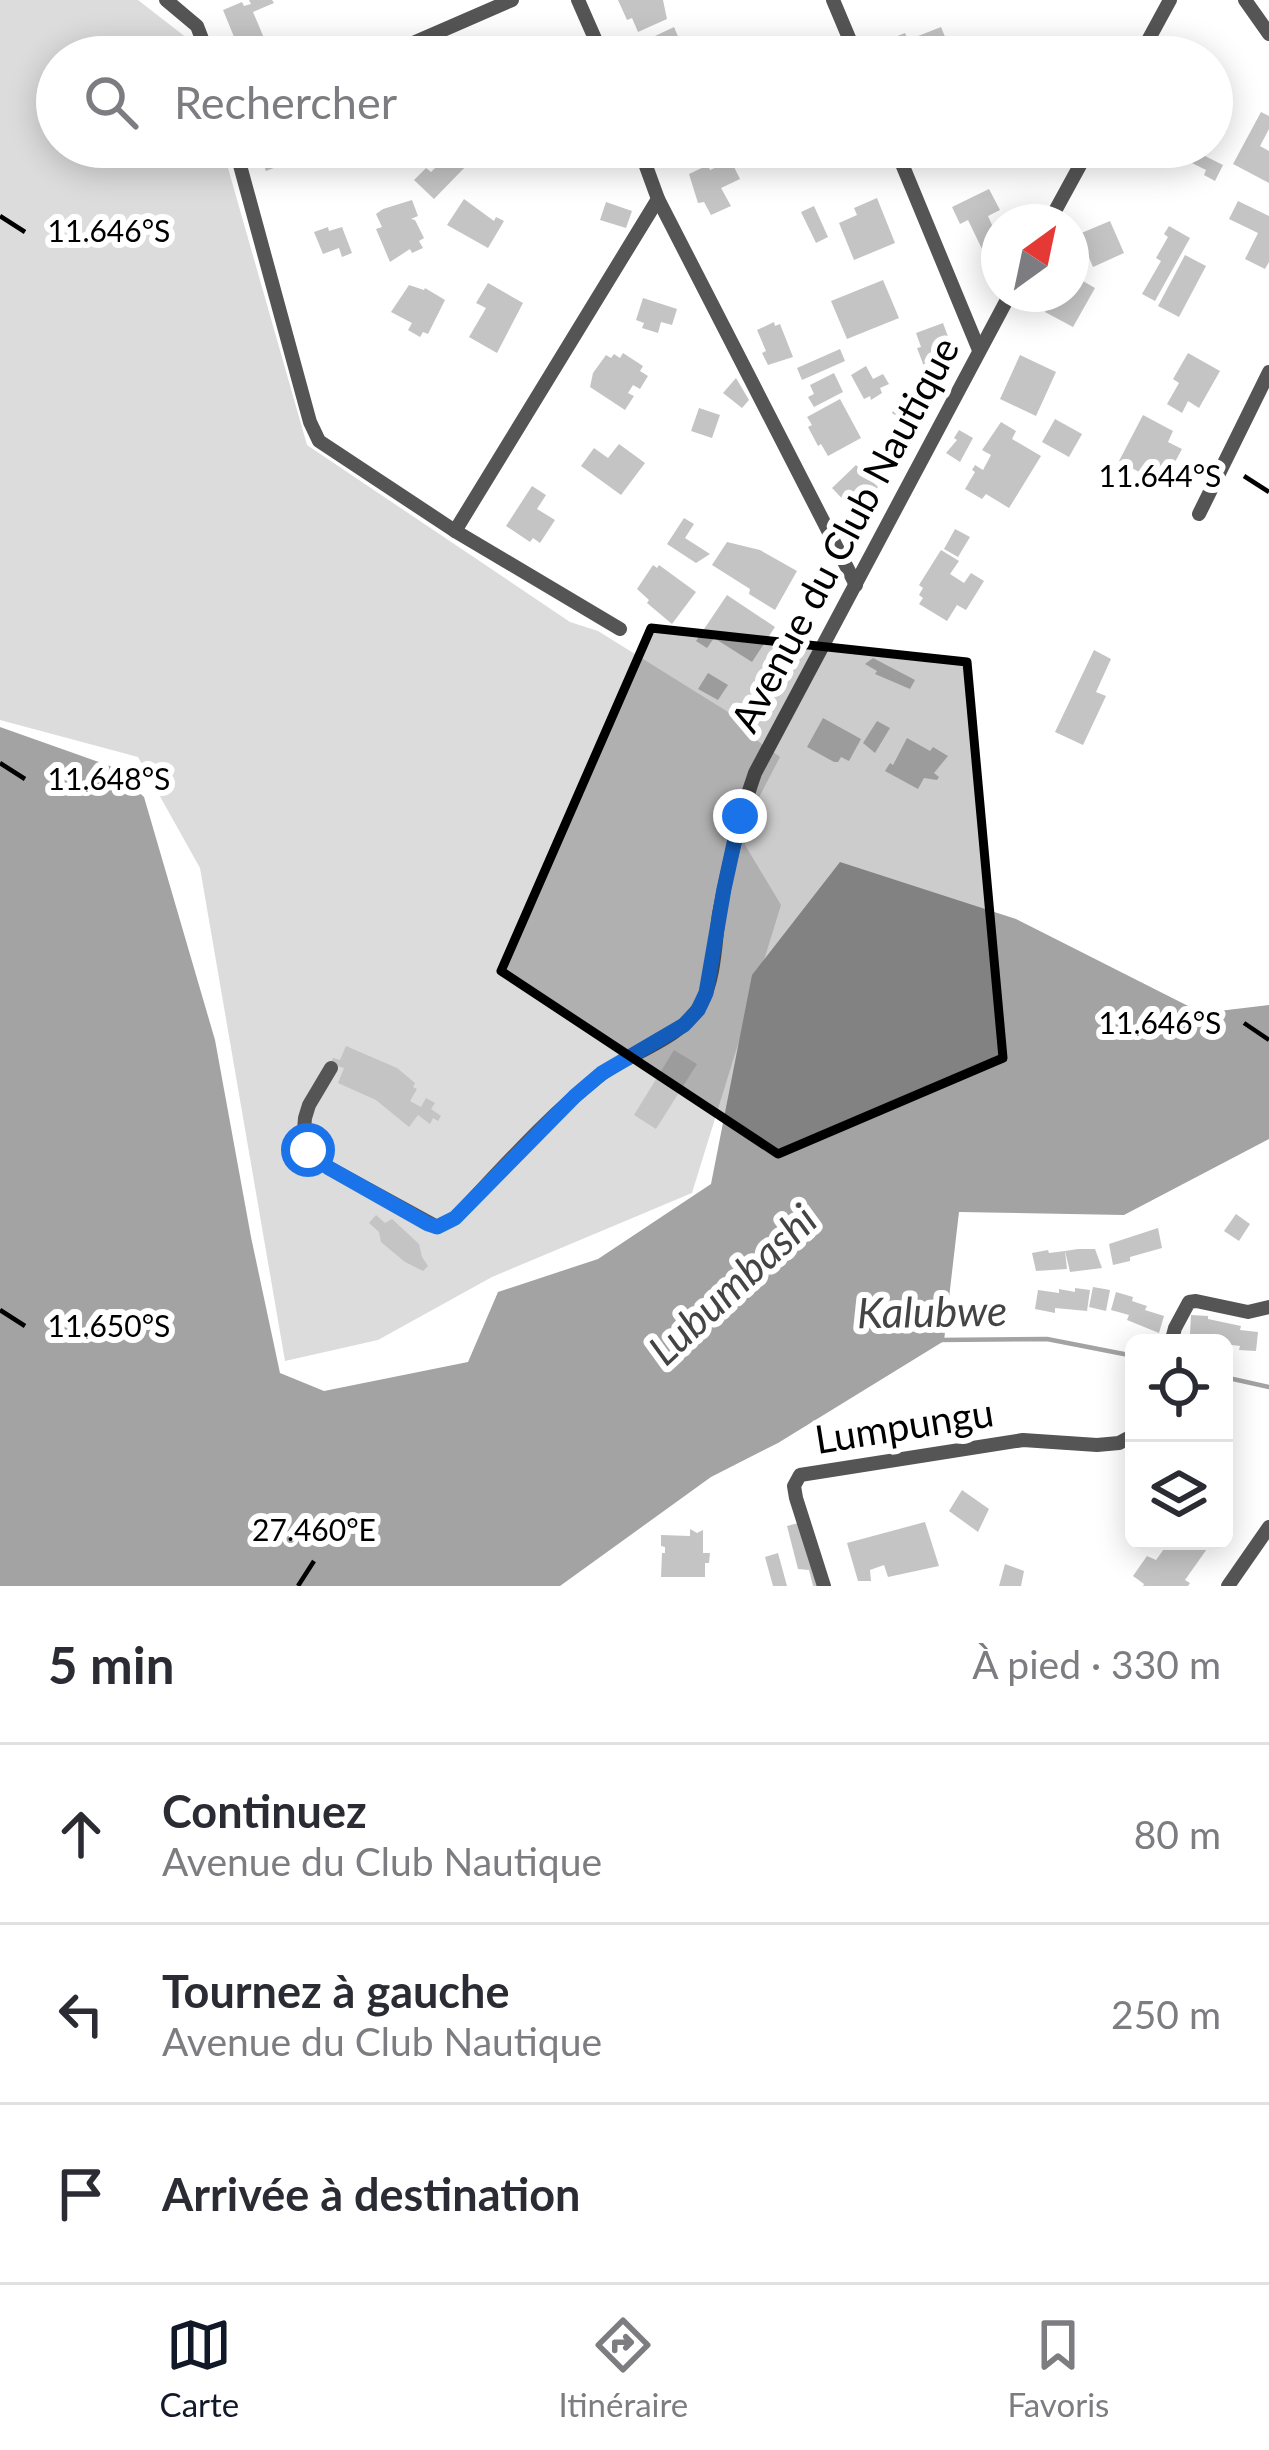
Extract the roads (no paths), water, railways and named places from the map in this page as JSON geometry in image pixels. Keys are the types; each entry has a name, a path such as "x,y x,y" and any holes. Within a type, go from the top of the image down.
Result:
{"street":[{"path":"166,0 197,26 201,36"},
{"path":"429,36 512,0"},
{"path":"578,0 594,36"},
{"path":"833,0 848,36"},
{"path":"1150,36 1170,0"},
{"path":"1245,0 1269,34"},
{"path":"240,168 315,435 455,531 620,629"},
{"path":"647,168 658,199 856,585"},
{"path":"904,168 979,350"},
{"path":"1059,204 1079,168"},
{"path":"455,531 658,199"},
{"name":"Avenue du Club Nautique","path":"331,1069 305,1118 303,1143 329,1168 437,1227 455,1218 602,1073 684,1025 698,1010 706,993 740,816 755,772 1000,312"},
{"path":"1199,514 1269,372"},
{"path":"1174,1334 1189,1303 1196,1301 1248,1312 1269,1307"},
{"name":"Lumpungu","path":"824,1586 796,1498 794,1486 800,1475 1023,1440 1097,1444 1125,1440"},
{"path":"1228,1586 1269,1527"}],"water":[{"name":"Lubumbashi","path":"0,727 110,766 144,797 215,1040 280,1373 324,1391 468,1362 498,1292 598,1259 711,1184 752,975 840,862 1016,919 1202,1013 1269,1005 1269,1139 1124,1215 959,1212 944,1341 778,1443 711,1477 560,1586 0,1586"}],"waterway":[{"name":"Kalubwe","path":"939,1340 1047,1339 1125,1354"},
{"name":"Kalubwe","path":"1233,1379 1269,1387"}]}
